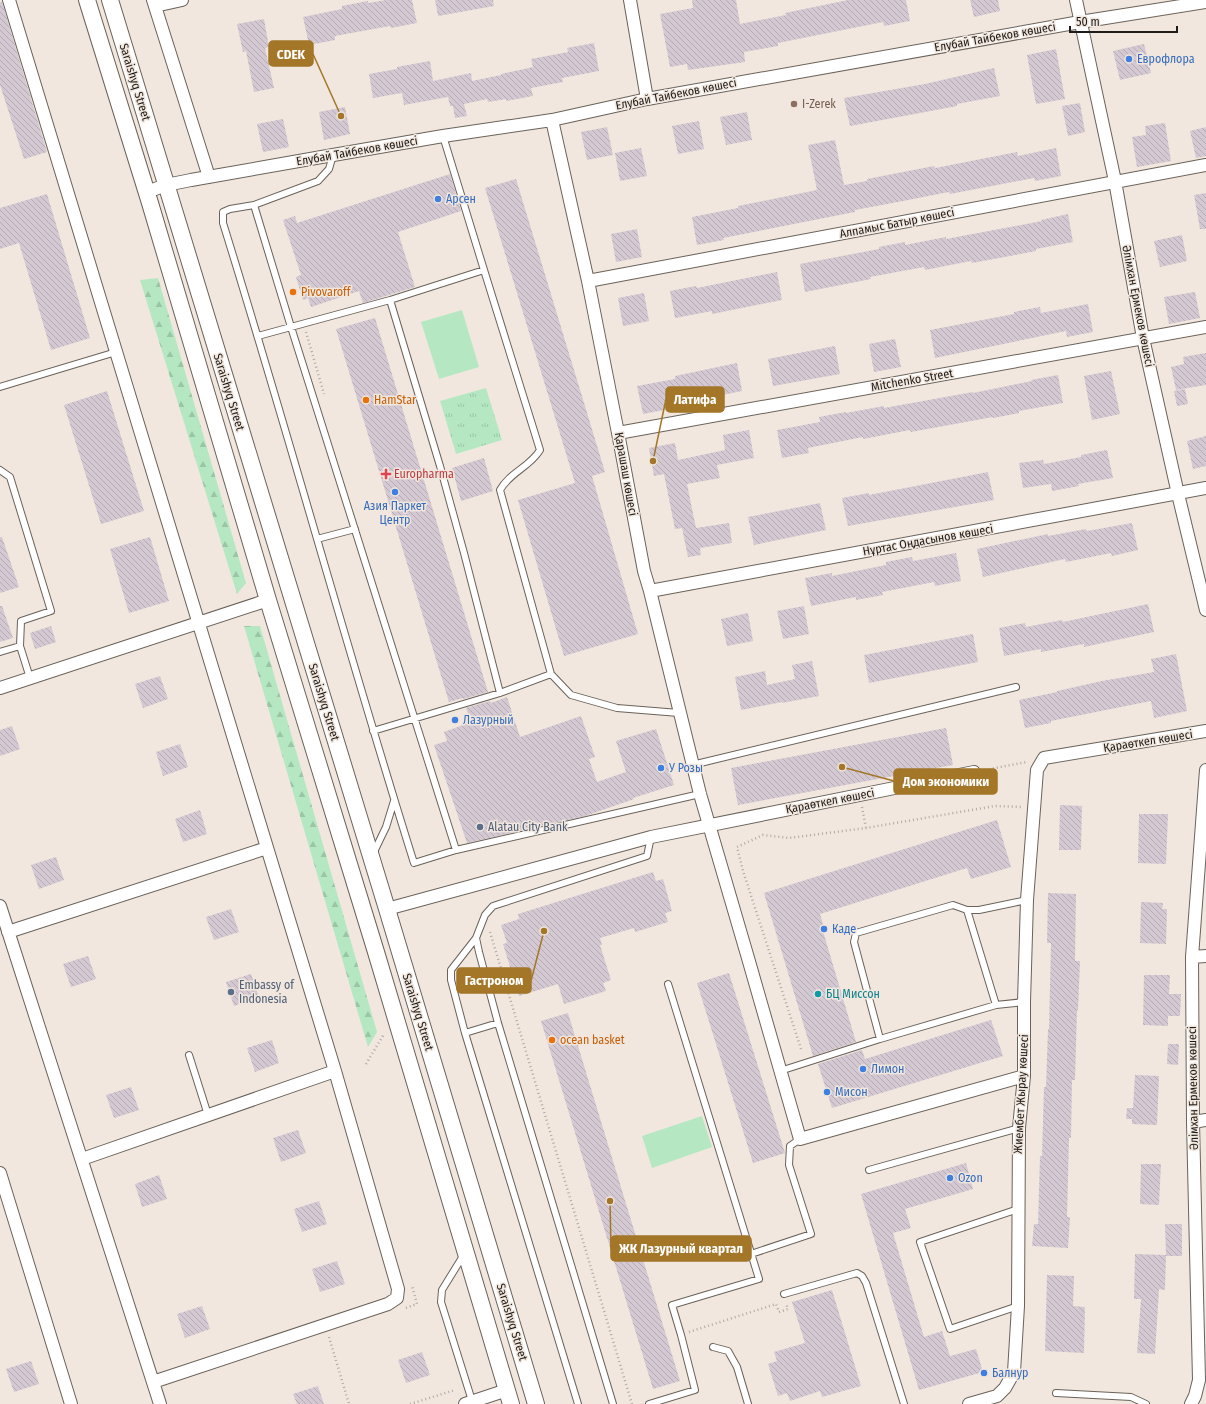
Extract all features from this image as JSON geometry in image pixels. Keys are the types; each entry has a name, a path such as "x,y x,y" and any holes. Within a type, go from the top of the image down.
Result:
{"main road":[{"name":"Saraishyq Street","path":"87,0 147,192 268,600 509,1397"},
{"name":"Saraishyq Street","path":"110,0 372,858 536,1404"},
{"path":"301,708 313,725 361,882 370,905 374,908 387,909"},
{"path":"380,967 395,965 399,969 414,1016 428,1073 439,1109 454,1132"}],"street":[{"path":"9,0 335,1071 398,1289 397,1298 388,1304 153,1382"},
{"path":"182,0 154,3 209,177"},
{"path":"630,0 647,99"},
{"name":"Әлімхан Ермеков көшесі","path":"1076,0 1115,181 1143,338 1206,610"},
{"name":"Елубай Тайбеков көшесі","path":"147,192 166,185 209,177 443,136 552,120 647,99 1080,22 1206,2"},
{"name":"Қарашаш көшесі","path":"552,120 588,281 644,571 692,765 800,1140"},
{"name":"Алпамыс Батыр көшесі","path":"588,281 1206,165"},
{"name":"Mitchenko Street","path":"618,433 1206,327"},
{"name":"Нұртас Оңдасынов көшесі","path":"650,591 1206,488"},
{"path":"0,688 199,624 268,600"},
{"name":"Қараөткел көшесі","path":"1044,758 1206,732"},
{"name":"Жиембет Жырау көшесі","path":"969,1404 997,1396 1005,1388 1014,1372 1018,1306 1019,1128 1024,1076 1024,1002 1027,900 1037,770 1044,758"},
{"name":"Қараөткел көшесі","path":"387,909 650,837 974,772"},
{"name":"Әлімхан Ермеков көшесі","path":"1191,1404 1195,1396 1199,1380 1201,1282 1193,1122 1192,957 1206,772"},
{"path":"8,932 267,848"},
{"path":"0,906 160,1404"},
{"path":"1192,957 1206,956"},
{"path":"82,1159 335,1071"},
{"path":"800,1140 1024,1076"},
{"path":"1193,1122 1206,1120"},
{"path":"0,1173 2,1186 71,1404"},
{"path":"470,1403 509,1397"}],"lane":[{"path":"443,136 540,450 536,458 504,482 500,490 551,674 571,695 617,708 679,713"},
{"path":"333,155 329,169 318,181 254,205 230,209 224,212 223,223 258,336 394,801 414,863 456,850 700,794"},
{"path":"254,205 456,850"},
{"path":"258,336 390,300 484,270"},
{"path":"390,300 440,466 464,552 500,693"},
{"path":"0,387 116,352"},
{"path":"0,470 10,477 51,611 21,621 20,646 30,678"},
{"path":"317,539 355,529"},
{"path":"0,652 20,646"},
{"path":"373,730 500,693 551,674"},
{"path":"692,765 1016,687"},
{"path":"372,858 386,826 394,801"},
{"path":"578,1404 465,1033 451,980 451,970 476,938 484,915 493,906 647,856 650,837"},
{"path":"880,1039 855,947 854,942 856,933 953,905 967,910 979,910 1027,900"},
{"path":"967,910 996,1005"},
{"path":"476,938 498,1023 613,1404"},
{"path":"649,1404 695,1390 672,1305 760,1279 668,984"},
{"path":"780,1071 880,1039 996,1005 1024,1002"},
{"path":"465,1033 498,1023"},
{"path":"189,1055 208,1115"},
{"path":"869,1170 1019,1128"},
{"path":"751,1254 811,1234 789,1165 790,1146 800,1140"},
{"path":"1018,1209 920,1242 950,1328 1018,1306"},
{"path":"465,1252 442,1290 441,1302 470,1403"},
{"path":"784,1294 857,1273 862,1276 866,1283 904,1404"},
{"path":"714,1347 728,1351 737,1367 748,1404"},
{"path":"1056,1393 1131,1397 1146,1404"}],"path":[{"path":"974,772 1044,758"},
{"path":"859,795 866,828"},
{"path":"801,1049 743,871 737,847 763,835 789,838 866,828 995,806 1034,808"},
{"path":"484,915 632,1404"},
{"path":"681,1335 776,1304 778,1312 788,1309 784,1294"},
{"path":"410,1404 455,1390"}],"green space":[{"path":"158,278 246,583 237,594 140,280"},
{"path":"462,310 479,367 439,379 421,322"},
{"path":"486,388 502,440 456,454 440,401"},
{"path":"244,626 260,626 377,1032 368,1047"},
{"path":"702,1116 712,1147 652,1168 642,1136"}],"building":[{"path":"386,0 412,0 417,23 391,28 390,26 335,36 335,40 309,45 303,17 342,9 342,6 368,1 368,3"},
{"path":"435,0 493,0 494,6 438,16"},
{"path":"692,0 736,0 740,24 848,0 906,0 910,21 884,26 883,22 778,43 778,46 744,52 745,62 688,70 687,64 670,67 660,14 693,8"},
{"path":"970,0 998,0 1000,11 974,17"},
{"path":"0,2 2,2 47,152 24,159 0,85"},
{"path":"264,19 269,47 265,48 274,88 254,92 246,51 243,52 237,24"},
{"path":"594,43 599,71 562,78 563,82 531,88 533,96 506,101 506,99 488,102 487,99 464,104 467,116 455,118 453,106 450,106 448,97 404,105 402,93 373,98 369,74 397,69 397,67 430,61 433,81 471,73 472,81 533,67 531,59 568,52 567,48"},
{"path":"1144,44 1151,73 1120,80 1113,51"},
{"path":"1056,49 1065,99 1036,104 1027,55"},
{"path":"994,68 1000,96 957,104 957,106 850,126 844,98 925,84"},
{"path":"1080,103 1085,132 1068,136 1062,106"},
{"path":"345,107 350,134 324,140 319,112"},
{"path":"747,112 752,140 726,145 720,117"},
{"path":"283,119 289,147 263,152 257,124"},
{"path":"699,121 704,149 678,154 672,126"},
{"path":"1165,123 1171,161 1137,167 1132,137 1146,135 1145,126"},
{"path":"607,127 613,155 587,160 581,132"},
{"path":"1206,127 1206,156 1196,158 1190,131"},
{"path":"835,140 844,185 934,166 935,168 1017,152 1018,156 1056,148 1061,176 1035,181 1034,178 950,194 949,192 855,210 855,212 723,238 724,240 697,245 692,217 817,190 808,145"},
{"path":"641,148 647,176 620,181 615,153"},
{"path":"450,174 461,211 398,232 415,287 363,303 359,291 311,307 308,298 303,300 296,277 301,275 283,220 295,216 297,223"},
{"path":"516,179 605,472 592,476 638,634 564,656 518,500 575,483 485,188"},
{"path":"1206,193 1206,229 1200,229 1194,195"},
{"path":"47,194 90,338 51,350 19,243 0,249 0,208"},
{"path":"1068,214 1073,242 1036,249 1036,251 972,263 971,261 925,270 924,267 870,277 871,279 805,292 800,264 879,249 879,247 905,242 905,245 946,237 946,239 1042,221 1041,220"},
{"path":"637,229 642,257 616,262 611,234"},
{"path":"1182,235 1187,261 1160,267 1154,241"},
{"path":"777,272 782,300 712,314 712,311 675,318 670,291 696,286 697,288"},
{"path":"1195,292 1200,318 1169,324 1164,297"},
{"path":"644,293 649,321 623,326 618,298"},
{"path":"1088,304 1093,332 1067,337 1066,331 935,358 930,330 1014,314 1014,312 1040,307 1041,313"},
{"path":"375,318 488,692 449,702 336,329"},
{"path":"895,339 901,367 874,372 869,344"},
{"path":"835,346 840,374 773,386 768,359"},
{"path":"1206,353 1206,385 1176,390 1171,367 1184,364 1183,357"},
{"path":"737,363 742,391 669,406 669,409 643,414 637,386 675,379 675,376"},
{"path":"1111,371 1120,414 1092,420 1084,376"},
{"path":"1058,375 1063,403 1019,411 1019,413 993,418 911,432 910,430 863,439 863,437 808,448 809,453 782,458 777,430 820,422 819,417 973,393"},
{"path":"1185,389 1188,404 1177,406 1174,391"},
{"path":"107,391 144,511 101,524 64,405"},
{"path":"749,430 754,458 717,465 720,478 687,484 696,528 729,523 732,543 700,548 701,555 688,557 682,528 675,529 664,474 654,476 649,448 675,443 678,460 725,450 723,435"},
{"path":"1206,436 1206,466 1193,469 1187,441"},
{"path":"1107,450 1113,478 1078,484 1079,486 1052,491 1051,484 1023,488 1019,463 1043,460 1044,464"},
{"path":"484,458 493,491 461,501 452,468"},
{"path":"988,472 994,500 848,526 842,498 869,493 869,495"},
{"path":"820,503 826,530 754,545 748,517"},
{"path":"1132,523 1138,550 1112,556 1111,553 1066,562 1065,559 983,577 977,549 1048,534 1048,536 1086,529 1087,531"},
{"path":"0,537 2,537 19,587 0,593"},
{"path":"150,537 169,601 129,613 110,549"},
{"path":"956,553 961,581 935,586 934,582 882,592 883,595 856,600 856,597 811,606 805,578 832,573 832,576 886,565 886,562 912,557 913,561"},
{"path":"1148,604 1154,632 1084,647 1084,644 1041,652 1041,649 1004,656 999,628 1025,623 1026,627 1062,620 1063,622"},
{"path":"0,606 2,606 13,638 0,642"},
{"path":"804,606 809,634 783,639 777,611"},
{"path":"748,613 753,641 727,646 721,619"},
{"path":"51,626 56,642 35,649 30,633"},
{"path":"973,634 978,662 869,683 864,655"},
{"path":"1176,654 1187,711 1154,718 1151,701 1051,721 1051,723 1025,728 1019,700 1102,681 1154,672 1151,659"},
{"path":"812,661 819,696 741,710 735,677 765,671 767,685 795,679 792,665"},
{"path":"160,676 168,699 143,708 135,684"},
{"path":"507,697 520,737 581,716 595,757 589,759 597,782 626,772 616,741 656,729 674,785 633,798 634,799 585,816 467,843 434,745 447,741 444,732 471,722 466,708 490,701 491,703"},
{"path":"12,726 20,749 0,756 0,730"},
{"path":"946,728 953,765 738,805 731,768"},
{"path":"180,744 188,767 163,776 156,752"},
{"path":"1060,805 1082,806 1081,850 1059,850"},
{"path":"200,810 207,834 183,842 175,819"},
{"path":"1139,814 1168,814 1166,864 1138,863"},
{"path":"997,820 1011,867 971,879 967,868 820,914 824,927 822,928 856,1042 813,1056 764,893"},
{"path":"56,857 64,880 39,889 31,865"},
{"path":"653,872 656,881 663,879 672,911 665,913 668,922 635,932 634,928 600,938 602,945 600,945 611,980 603,983 606,991 564,1004 558,984 519,996 503,944 507,943 501,925 519,919 518,914"},
{"path":"1048,893 1076,894 1075,961 1080,961 1075,1080 1072,1080 1071,1138 1069,1138 1067,1217 1070,1217 1068,1248 1032,1246 1034,1224 1038,1224 1040,1156 1042,1156 1044,1087 1046,1087 1049,1029 1051,943 1047,943"},
{"path":"1141,902 1163,903 1162,909 1167,909 1166,944 1140,943"},
{"path":"231,909 239,932 214,940 206,917"},
{"path":"88,956 96,979 71,987 63,964"},
{"path":"729,973 785,1153 753,1163 697,983"},
{"path":"251,974 259,997 234,1006 226,982"},
{"path":"1144,975 1170,975 1169,994 1181,994 1180,1016 1168,1016 1168,1026 1143,1025"},
{"path":"568,1013 680,1381 653,1389 541,1021"},
{"path":"991,1020 1003,1056 832,1108 818,1064 862,1050 865,1059"},
{"path":"272,1040 279,1063 255,1072 247,1048"},
{"path":"1168,1044 1179,1044 1178,1065 1167,1064"},
{"path":"1135,1075 1159,1076 1157,1125 1132,1124 1132,1119 1126,1119 1127,1108 1133,1108"},
{"path":"131,1087 139,1110 114,1118 106,1095"},
{"path":"298,1130 306,1153 281,1162 273,1138"},
{"path":"966,1163 973,1189 905,1209 911,1228 893,1233 924,1337 942,1331 950,1356 976,1349 983,1372 919,1390 861,1194"},
{"path":"1141,1164 1161,1164 1159,1205 1140,1204"},
{"path":"159,1175 167,1199 142,1207 135,1184"},
{"path":"319,1201 327,1224 302,1232 294,1209"},
{"path":"1165,1224 1182,1224 1182,1256 1166,1256 1165,1290 1159,1289 1155,1354 1137,1353 1141,1299 1134,1299 1135,1254 1166,1255"},
{"path":"337,1261 345,1284 320,1292 312,1269"},
{"path":"1047,1275 1074,1276 1073,1306 1085,1307 1084,1353 1045,1351"},
{"path":"832,1290 861,1386 822,1397 820,1391 790,1401 787,1393 778,1396 768,1364 777,1361 774,1352 805,1343 792,1302"},
{"path":"202,1306 210,1329 185,1338 177,1314"},
{"path":"422,1352 430,1375 406,1383 398,1360"},
{"path":"31,1361 39,1384 14,1392 6,1369"},
{"path":"318,1386 324,1404 297,1404 293,1394"}],"place":[{"name":"Еврофлора","path":"1129,59"},
{"name":"I-Zerek","path":"794,104"},
{"name":"CDEK","path":"341,116"},
{"name":"Арсен","path":"438,199"},
{"name":"Pivovaroff","path":"293,292"},
{"name":"HamStar","path":"366,400"},
{"name":"Латифа","path":"653,461"},
{"name":"Europharma","path":"386,474"},
{"name":"Азия Паркет Центр","path":"395,492"},
{"name":"Лазурный","path":"455,720"},
{"name":"Дом экономики","path":"842,767"},
{"name":"У Розы","path":"661,768"},
{"name":"Alatau City Bank","path":"480,827"},
{"name":"Каде","path":"824,929"},
{"name":"Гастроном","path":"544,931"},
{"name":"Embassy of Indonesia","path":"231,992"},
{"name":"БЦ Миссон","path":"818,994"},
{"name":"ocean basket","path":"552,1040"},
{"name":"Лимон","path":"863,1069"},
{"name":"Мисон","path":"827,1092"},
{"name":"Ozon","path":"950,1178"},
{"name":"ЖК Лазурный квартал","path":"610,1201"},
{"name":"Балнур","path":"984,1373"}]}
